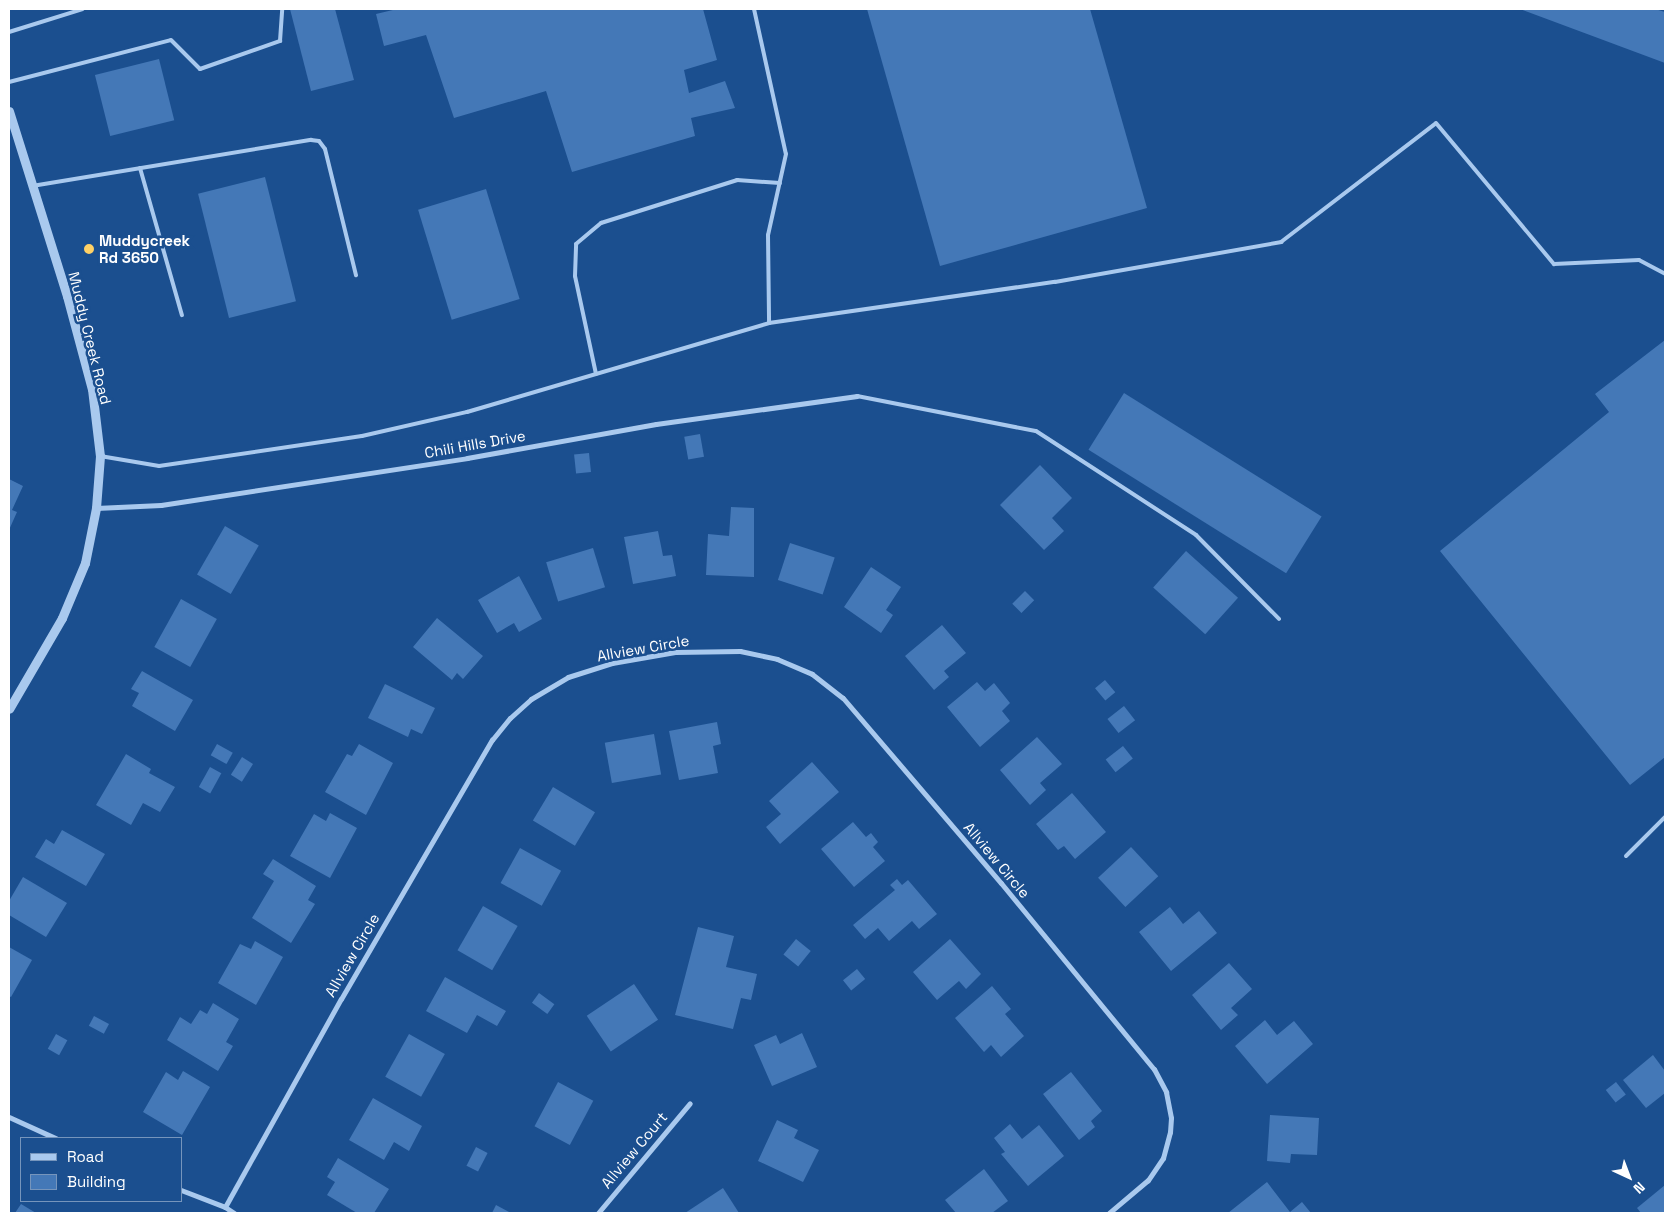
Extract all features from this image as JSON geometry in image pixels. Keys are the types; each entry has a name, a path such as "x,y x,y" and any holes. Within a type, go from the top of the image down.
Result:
{"street":[{"name":"Muddy Creek Road","path":"9,111 67,296 92,390 100,456 96,508 84,562 62,618 9,709"},
{"name":"Chili Hills Drive","path":"96,508 161,505 467,458 656,424 857,396"},
{"name":"Allview Circle","path":"225,1207 341,999 482,757 492,740 510,718 531,699 568,677 612,663 675,652 740,650 777,658 812,674 842,698 1001,883 1154,1069 1166,1092 1171,1118 1170,1132 1163,1158 1148,1180 1109,1213"},
{"name":"Allview Court","path":"598,1213 690,1102"},
{"path":"9,1117 53,1137"},
{"path":"182,1190 225,1207 234,1213"}],"lane":[{"path":"9,32 83,9"},
{"path":"9,82 171,40 200,70 280,41 282,9"},
{"path":"754,9 786,154 768,235 769,323"},
{"path":"100,456 159,466 362,436 467,412 769,323 1055,282 1281,242 1436,123 1554,264 1639,260 1665,274"},
{"path":"32,186 311,140 319,142 325,149 356,275"},
{"path":"140,168 182,315"},
{"path":"596,374 575,276 576,244 601,223 737,180 780,183"},
{"path":"857,396 1036,431 1196,535 1280,619"},
{"path":"1626,856 1665,817"}],"building":[{"path":"290,9 335,9 354,80 311,91"},
{"path":"397,9 703,9 717,60 684,70 689,93 725,81 735,108 691,118 695,136 572,172 546,91 454,118 426,35 384,46 376,14"},
{"path":"867,9 1090,9 1147,208 940,266"},
{"path":"1520,9 1655,9 1665,12 1665,63"},
{"path":"159,59 174,120 110,136 95,75"},
{"path":"265,177 296,301 229,318 198,194"},
{"path":"486,189 520,299 452,320 418,210"},
{"path":"1665,340 1665,757 1630,785 1440,551 1609,412 1595,394"},
{"path":"1124,393 1322,516 1286,573 1088,450"},
{"path":"700,434 704,457 688,459 684,437"},
{"path":"589,453 591,472 576,473 574,455"},
{"path":"1040,465 1072,498 1052,518 1064,531 1044,550 1000,505"},
{"path":"9,479 23,486 12,510 17,512 9,530"},
{"path":"731,507 754,508 754,577 706,575 708,534 729,536"},
{"path":"225,526 259,546 231,594 197,574"},
{"path":"658,531 663,556 672,555 676,576 633,584 624,537"},
{"path":"790,543 835,558 823,595 778,580"},
{"path":"593,548 605,587 558,602 546,562"},
{"path":"1186,551 1238,598 1205,634 1153,587"},
{"path":"871,567 901,587 886,610 893,615 881,633 844,607"},
{"path":"519,576 542,619 519,632 514,623 497,633 478,600"},
{"path":"1025,591 1034,600 1021,613 1012,604"},
{"path":"181,599 217,619 190,667 154,647"},
{"path":"437,618 483,656 463,679 457,673 452,680 413,647"},
{"path":"942,625 966,653 944,671 949,677 934,690 905,656"},
{"path":"142,671 193,700 175,731 132,706 139,693 131,689"},
{"path":"1105,680 1115,692 1105,701 1095,688"},
{"path":"977,682 985,691 994,683 1010,703 1002,711 1010,721 980,747 947,707"},
{"path":"385,684 435,708 422,734 411,729 408,737 368,718"},
{"path":"1124,706 1135,720 1119,733 1107,719"},
{"path":"717,722 721,744 713,746 718,773 679,780 669,731"},
{"path":"654,734 661,774 612,783 605,743"},
{"path":"1037,737 1062,764 1040,783 1046,790 1030,805 1000,770"},
{"path":"217,744 233,753 226,764 211,755"},
{"path":"359,744 393,763 366,815 325,792 347,754 352,756"},
{"path":"1123,746 1133,759 1116,772 1106,760"},
{"path":"126,754 151,769 149,773 175,787 160,812 143,803 131,825 96,805"},
{"path":"242,757 253,764 242,782 231,775"},
{"path":"812,762 839,792 780,844 766,827 781,814 769,801"},
{"path":"210,767 221,773 210,793 199,787"},
{"path":"553,787 595,812 575,846 533,820"},
{"path":"1072,793 1106,832 1075,859 1064,846 1058,850 1036,824"},
{"path":"330,813 357,828 330,878 290,856 314,814 326,821"},
{"path":"853,822 866,837 871,833 878,842 873,847 885,861 854,887 821,849"},
{"path":"62,830 105,854 86,886 35,857 46,839 54,844"},
{"path":"1131,847 1158,876 1125,907 1098,878"},
{"path":"520,848 561,871 542,906 501,883"},
{"path":"273,859 316,886 308,900 315,904 291,943 252,918 274,881 263,874"},
{"path":"23,877 67,903 46,937 9,915 9,901"},
{"path":"897,879 902,885 908,880 937,914 919,929 912,921 889,941 878,928 865,939 853,925 895,890 890,885"},
{"path":"483,906 518,926 492,970 458,950"},
{"path":"1170,907 1183,924 1199,911 1217,933 1171,971 1139,932"},
{"path":"698,927 734,936 726,967 757,974 751,1000 741,998 733,1029 675,1015"},
{"path":"796,939 811,951 798,967 783,955"},
{"path":"950,939 981,974 966,989 959,981 937,1000 913,972"},
{"path":"255,941 283,957 256,1005 218,983 240,944 251,949"},
{"path":"9,947 32,960 11,997 9,996"},
{"path":"1229,963 1252,989 1231,1008 1238,1015 1221,1030 1192,995"},
{"path":"857,969 865,979 851,990 843,980"},
{"path":"445,977 506,1011 497,1026 477,1015 467,1033 426,1011"},
{"path":"634,984 658,1020 611,1052 587,1016"},
{"path":"992,986 1011,1009 1005,1014 1024,1036 1001,1057 991,1045 984,1052 955,1018"},
{"path":"539,993 554,1004 547,1014 532,1003"},
{"path":"213,1003 239,1019 226,1042 233,1046 218,1071 167,1040 180,1017 191,1024 200,1010 207,1014"},
{"path":"94,1016 109,1024 104,1034 89,1026"},
{"path":"1265,1020 1277,1035 1294,1021 1313,1044 1267,1084 1235,1046"},
{"path":"802,1033 817,1067 772,1086 754,1045 776,1035 780,1044"},
{"path":"56,1034 67,1040 59,1055 48,1049"},
{"path":"409,1034 445,1054 421,1097 385,1077"},
{"path":"1653,1055 1665,1071 1665,1093 1646,1108 1623,1080"},
{"path":"183,1071 210,1087 182,1135 143,1112 166,1072 178,1080"},
{"path":"1071,1072 1102,1111 1091,1121 1095,1127 1079,1140 1043,1094"},
{"path":"558,1082 593,1101 570,1145 535,1126"},
{"path":"1616,1082 1626,1095 1616,1103 1606,1090"},
{"path":"373,1098 422,1126 409,1151 394,1142 384,1160 349,1140"},
{"path":"1270,1115 1319,1118 1317,1155 1291,1154 1290,1163 1267,1161"},
{"path":"777,1120 798,1130 794,1138 819,1150 803,1182 758,1161"},
{"path":"1010,1124 1022,1139 1039,1125 1064,1156 1028,1186 1001,1154 1005,1152 994,1138"},
{"path":"476,1147 488,1153 478,1172 466,1166"},
{"path":"338,1158 389,1189 374,1213 357,1213 327,1195 335,1182 327,1177"},
{"path":"984,1169 1008,1201 992,1213 956,1213 945,1200"},
{"path":"1267,1182 1290,1212 1302,1202 1311,1213 1228,1213"},
{"path":"1665,1185 1665,1213 1641,1213 1637,1208"},
{"path":"723,1188 739,1213 685,1213"},
{"path":"21,1204 36,1213 15,1213"},
{"path":"496,1205 511,1213 492,1213"}],"place":[{"name":"Muddycreek Rd 3650","path":"89,249"}]}
